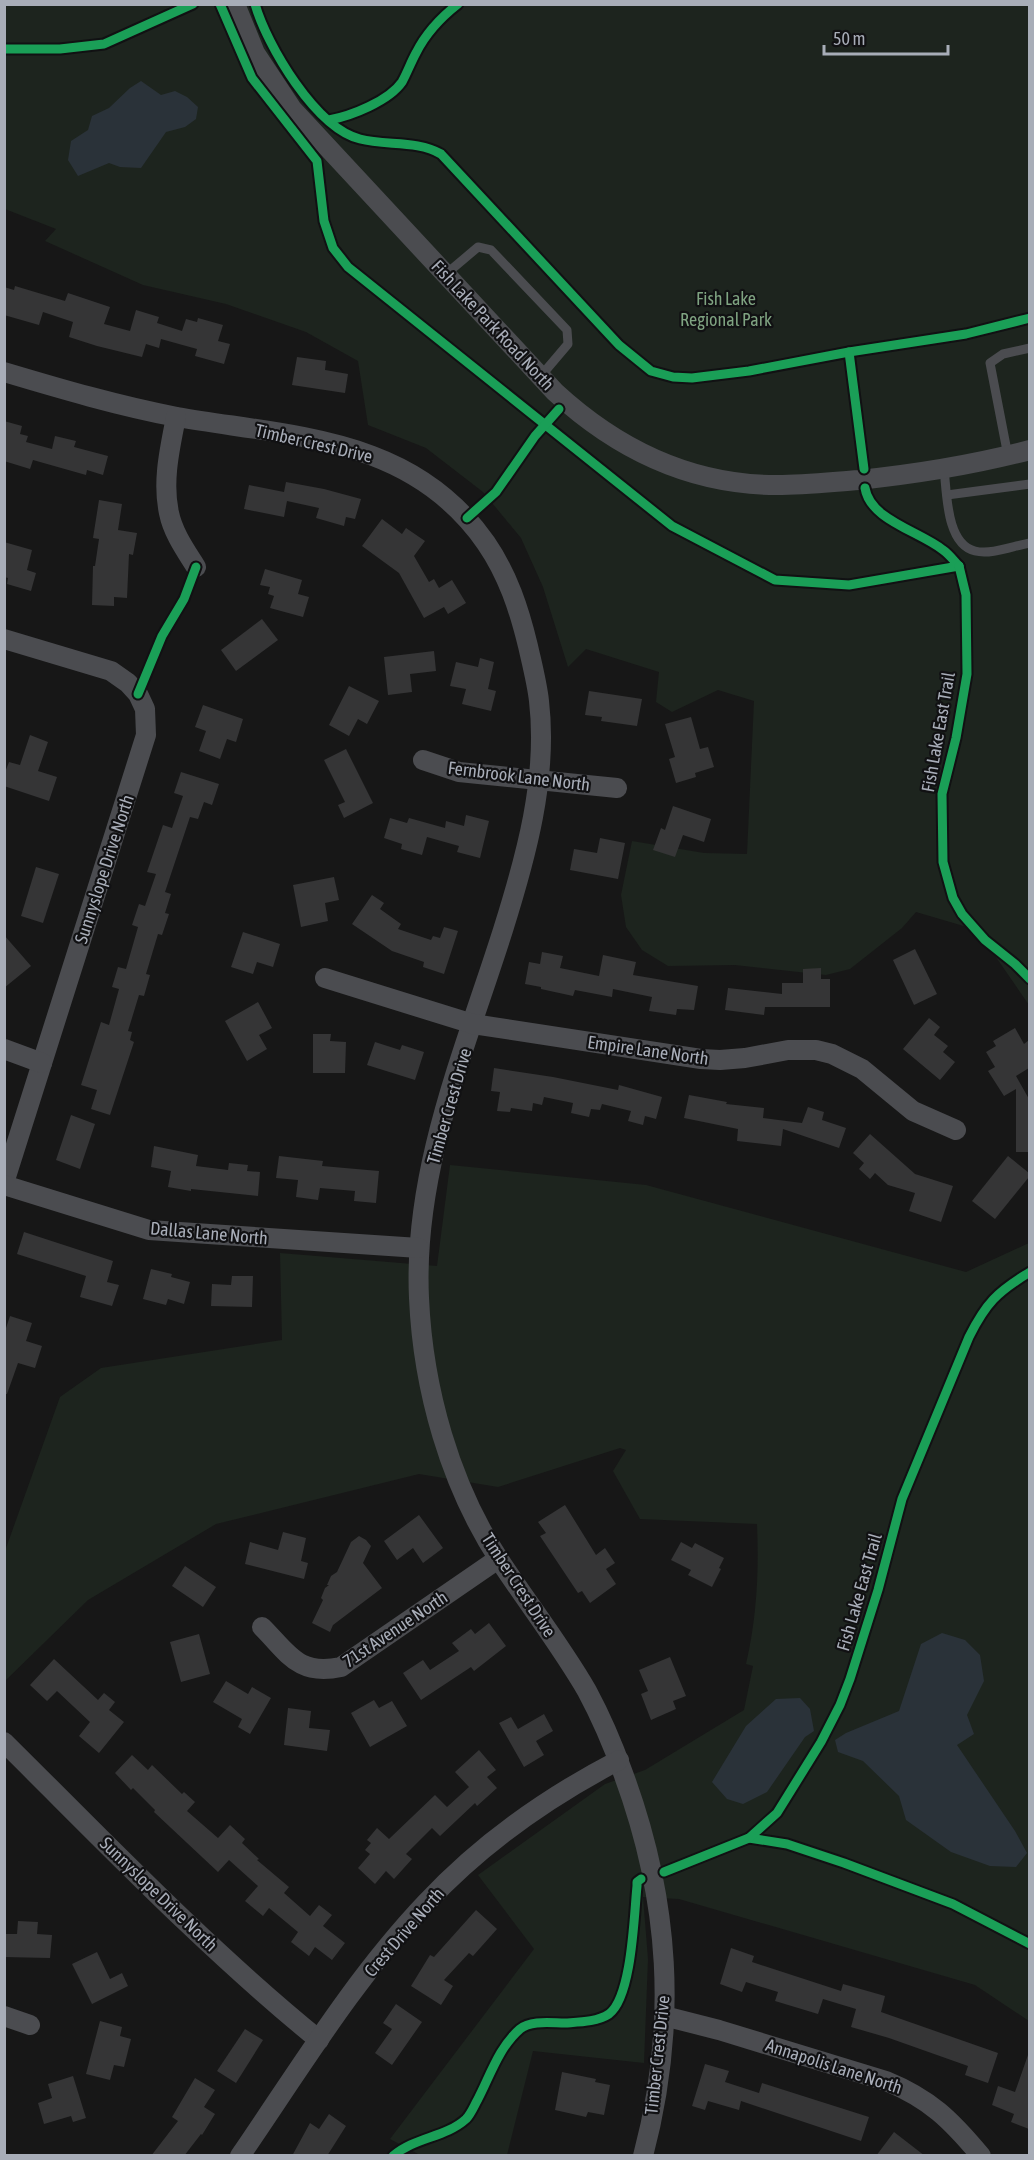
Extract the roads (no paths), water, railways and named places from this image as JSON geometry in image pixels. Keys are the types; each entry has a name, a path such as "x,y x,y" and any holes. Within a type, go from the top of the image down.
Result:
{"street":[{"name":"Fish Lake Park Road North","path":"235,4 255,53 292,109 540,377 584,418 607,435 637,452 664,464 708,477 742,483 776,485 886,477 944,469 1029,450"},
{"name":"Timber Crest Drive","path":"4,372 94,398 176,417 322,441 393,463 419,478 467,518 488,545 506,576 517,602 539,701 540,749 533,817 525,855 435,1143 419,1248 419,1299 425,1360 437,1416 457,1479 498,1559 549,1631 597,1709 638,1813 654,1875 665,1958 664,2016 654,2104 643,2156"},
{"path":"176,417 168,455 166,486 169,515 180,542 196,567"},
{"name":"Sunnyslope Drive North","path":"4,639 111,671 128,683 138,694 145,710 146,735 4,1184"},
{"name":"Fernbrook Lane North","path":"423,760 459,772 617,788"},
{"name":"Empire Lane North","path":"325,978 473,1024 701,1059 720,1060 788,1050 816,1050 832,1054 862,1068 913,1111 956,1130"},
{"path":"4,1049 42,1063"},
{"name":"Dallas Lane North","path":"4,1184 149,1230 419,1248"},
{"name":"71st Avenue North","path":"262,1627 296,1661 310,1669 323,1671 341,1667 498,1559"},
{"name":"Sunnyslope Drive North","path":"4,1742 191,1928 236,1970 319,2040"},
{"name":"Crest Drive North","path":"240,2156 369,1971 427,1902 478,1855 531,1813 618,1760"},
{"path":"4,2016 30,2025"},
{"name":"Annapolis Lane North","path":"664,2016 730,2033 886,2081 910,2091 931,2104 952,2123 981,2156"}],"lane":[{"path":"446,274 478,247 491,250 567,330 568,344 540,377"},
{"path":"1008,456 990,363 1003,354 1029,348"},
{"path":"944,469 953,533 960,543 974,551 994,551 1029,543"},
{"path":"948,495 1029,484"}],"park label":[{"name":"Fish Lake Regional Park","path":"726,308"}]}
